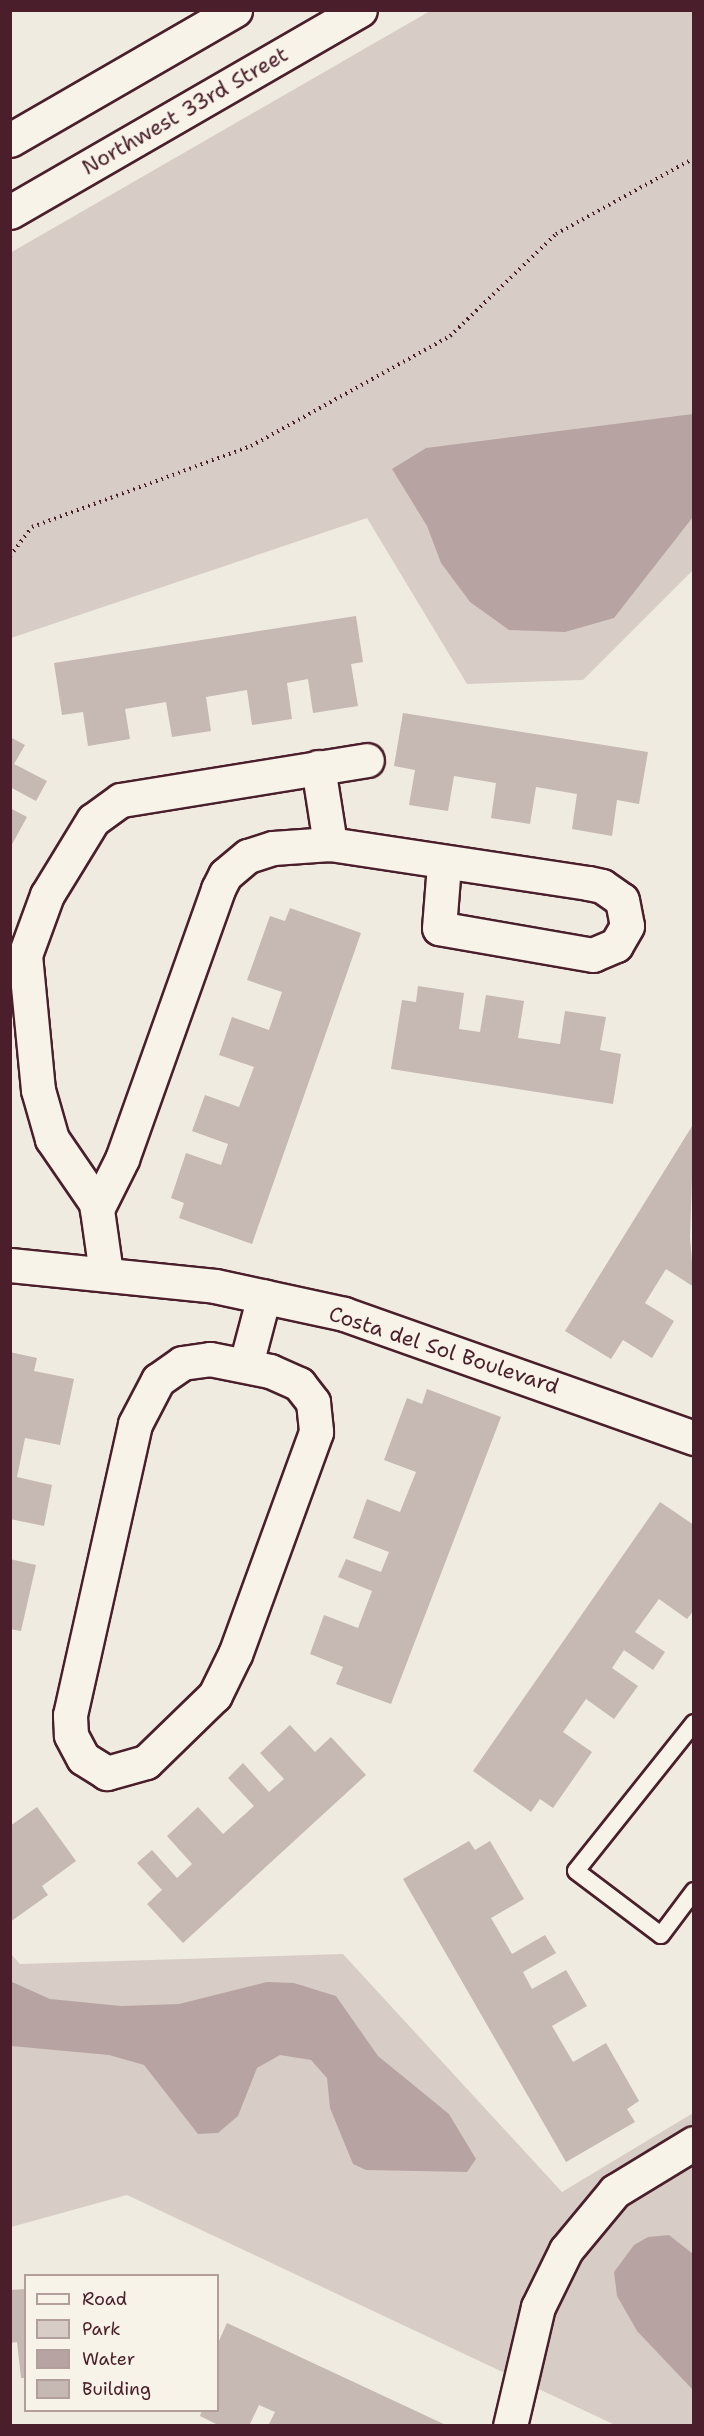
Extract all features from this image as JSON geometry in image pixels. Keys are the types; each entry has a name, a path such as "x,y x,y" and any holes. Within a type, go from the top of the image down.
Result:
{"street":[{"path":"10,140 235,10"},
{"name":"Northwest 33rd Street","path":"10,212 360,10"},
{"path":"106,1273 97,1209 52,1139 38,1090 25,956 47,895 93,820 121,800 367,760"},
{"path":"318,767 330,844"},
{"path":"97,1209 123,1159 225,875 258,851 330,844 444,865 602,886 622,900 627,926 616,945 593,955 439,928 444,865"},
{"name":"Costa del Sol Boulevard","path":"10,1266 106,1273 264,1296 412,1335 693,1438"},
{"path":"246,1364 264,1296"},
{"path":"210,1359 246,1364 299,1384 313,1402 317,1418 316,1432 235,1654 215,1695 146,1762 107,1773 93,1768 70,1735 70,1715 141,1408 158,1380 182,1363 210,1359"},
{"path":"510,2426 538,2307 566,2250 615,2191 693,2143"}],"lane":[{"path":"693,1723 576,1871 662,1935 693,1892"}],"path":[{"path":"10,556 32,527 251,446 450,336 556,234 693,158"}],"green space":[{"path":"430,11 693,11 693,570 583,680 467,684 367,518 11,638 10,253"},
{"path":"10,1953 20,1964 343,1954 562,2192 693,2113 693,2425 615,2425 127,2195 11,2227"}],"water":[{"path":"693,414 693,517 614,618 565,632 509,630 470,602 441,563 427,526 392,469 426,448"},
{"path":"10,1981 50,1999 121,2006 179,2004 267,1982 294,1983 336,1996 378,2056 449,2114 476,2159 467,2172 366,2170 353,2164 330,2108 327,2078 311,2060 280,2055 257,2068 238,2116 218,2133 198,2134 144,2065 109,2055 11,2046"},
{"path":"669,2235 693,2254 693,2390 637,2331 617,2296 614,2272 634,2245 648,2237"}],"building":[{"path":"356,616 363,662 351,664 358,706 313,713 308,679 287,683 292,719 252,725 247,690 206,697 211,731 172,737 166,702 125,709 130,739 88,746 83,712 62,715 54,663"},
{"path":"403,713 648,752 639,804 617,800 612,836 572,829 577,794 536,787 530,824 491,818 496,783 454,776 448,811 409,805 415,770 394,766"},
{"path":"10,737 25,745 14,764 47,781 36,801 10,787"},
{"path":"10,808 27,817 10,848"},
{"path":"290,908 361,933 252,1244 179,1218 184,1203 171,1198 186,1153 221,1165 228,1144 192,1131 205,1095 239,1107 254,1067 219,1055 232,1017 269,1030 282,992 247,980 270,916 285,921"},
{"path":"418,986 464,993 459,1029 480,1032 486,995 524,1001 518,1038 560,1044 565,1011 606,1017 600,1050 621,1054 613,1104 391,1069 402,1000 416,1002"},
{"path":"694,1123 690,1237 694,1287 666,1269 645,1303 674,1321 652,1358 623,1340 611,1359 565,1331"},
{"path":"10,1352 37,1358 34,1371 74,1379 60,1445 25,1438 17,1477 52,1485 44,1526 10,1519"},
{"path":"427,1389 501,1417 391,1704 336,1684 343,1667 310,1654 324,1615 358,1628 372,1591 338,1577 346,1559 381,1572 389,1552 353,1538 367,1499 400,1512 416,1472 384,1460 407,1398 422,1404"},
{"path":"660,1502 694,1525 694,1610 687,1619 659,1599 635,1632 665,1652 653,1670 624,1650 612,1668 638,1686 614,1719 586,1699 563,1732 592,1752 553,1808 540,1799 531,1812 473,1771"},
{"path":"10,1559 36,1565 21,1631 10,1629"},
{"path":"290,1725 315,1752 331,1737 366,1775 183,1943 147,1904 162,1890 137,1863 152,1850 177,1878 192,1864 167,1836 198,1807 223,1834 254,1806 228,1778 243,1763 269,1792 284,1779 260,1753"},
{"path":"37,1807 76,1861 42,1886 48,1895 10,1922 10,1826"},
{"path":"469,1841 475,1850 490,1841 524,1899 491,1918 512,1954 545,1935 556,1953 523,1972 532,1989 566,1970 587,2006 552,2026 573,2062 606,2043 639,2101 627,2109 635,2122 566,2162 403,1879"},
{"path":"24,2289 24,2378 21,2378 17,2342 10,2343 10,2290"},
{"path":"227,2323 448,2426 268,2426 275,2412 259,2405 249,2426 220,2426 200,2416 201,2412 219,2412 219,2341"}]}
